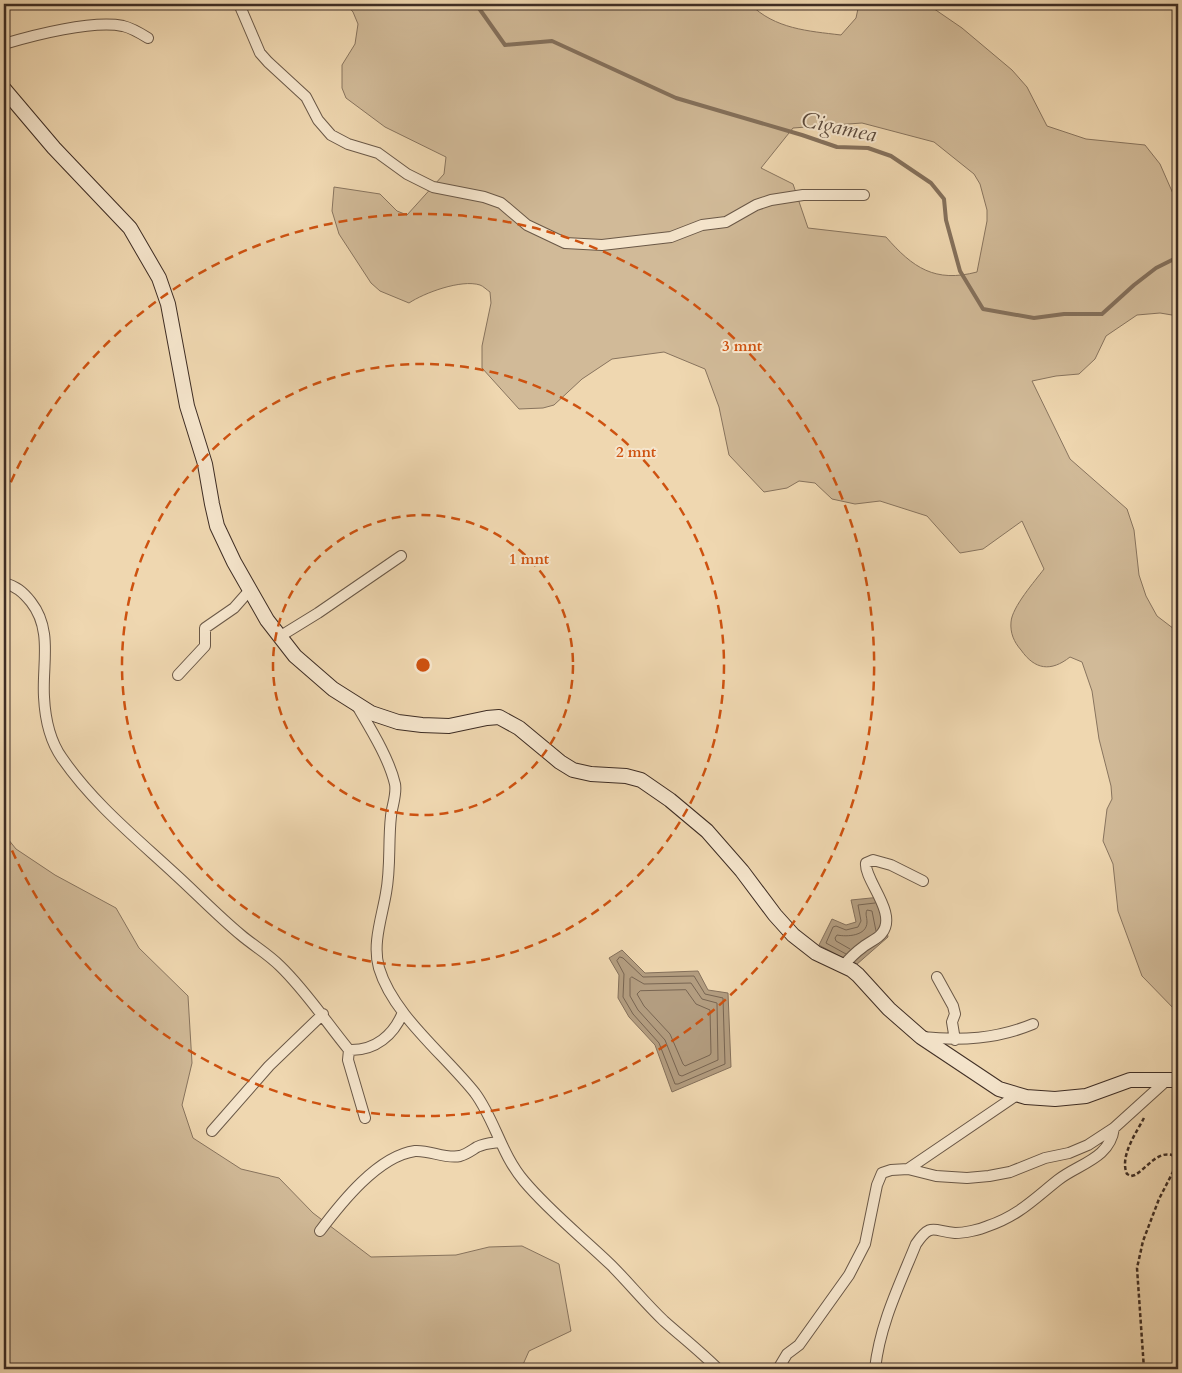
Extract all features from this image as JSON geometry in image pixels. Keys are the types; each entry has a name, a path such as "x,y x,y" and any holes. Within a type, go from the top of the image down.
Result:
{"main road":[{"path":"4,89 54,148 130,228 158,278 168,304 187,406 205,464 217,526 249,591 279,637 312,672 333,689 371,713 398,722 422,726 449,726 499,717 519,728 560,762 574,770 590,774 626,776 642,780 670,800 707,831 742,871 780,922 793,934 816,953 852,970 865,981 889,1009 921,1037 999,1089 1017,1095 1040,1099 1072,1098 1098,1092 1130,1080 1172,1080"}],"street":[{"path":"239,4 260,53 306,97 318,120 331,135 343,142 378,153 407,174 433,187 484,197 501,203 528,225 565,244 602,245 671,238 702,225 726,222 756,205 771,200 803,195 864,195"},
{"path":"4,44 62,30 108,25 124,26 148,38"},
{"path":"279,637 401,556"},
{"path":"4,583 20,589 41,620 45,637 44,696 46,715 59,753 75,776 123,828 218,915 279,965 323,1014 337,1036 349,1050 348,1060 365,1118"},
{"path":"178,674 205,646 205,628 234,608 249,591"},
{"path":"356,703 377,740 395,783 391,818 390,869 377,941 379,968 388,990 403,1012 475,1094 488,1115 516,1171 534,1193 613,1267 664,1321 718,1369"},
{"path":"843,966 858,951 882,933 886,923 880,896 866,870 866,863 873,860 891,865 923,881"},
{"path":"937,977 953,1006 955,1014 952,1022 955,1040"},
{"path":"349,1050 366,1048 388,1038 399,1022 403,1012"},
{"path":"212,1131 269,1066 323,1014"},
{"path":"921,1037 955,1040 1000,1035 1033,1024"},
{"path":"778,1369 787,1354 799,1345 849,1275 865,1244 875,1192 882,1173 908,1169 936,1176 966,1178 1002,1174 1036,1161 1069,1153 1082,1148 1114,1128 1154,1091 1172,1080"},
{"path":"908,1169 1017,1095"},
{"path":"875,1369 882,1328 916,1244 922,1236 934,1228 956,1233 986,1227 1018,1213 1058,1180 1088,1164 1111,1140 1114,1128"},
{"path":"320,1231 351,1193 373,1173 395,1159 417,1151 442,1156 461,1156 482,1145 500,1142"}],"path":[{"path":"1144,1369 1137,1268 1143,1241 1176,1162 1172,1155 1161,1155 1141,1172 1131,1176 1125,1171 1125,1166 1130,1145 1148,1110 1154,1091"}],"shaded area":[{"path":"346,4 750,4 770,19 781,24 804,30 841,35 856,18 859,4 927,4 962,28 1012,70 1027,87 1047,126 1086,139 1145,145 1160,164 1178,205 1178,316 1160,313 1137,315 1106,336 1095,359 1079,374 1032,381 1070,459 1127,509 1134,530 1139,575 1146,596 1157,616 1178,632 1178,1013 1142,976 1118,911 1113,864 1103,841 1107,809 1112,799 1111,786 1099,739 1092,691 1082,662 1070,657 1050,667 1038,665 1026,657 1013,637 1011,622 1015,609 1024,594 1044,569 1022,521 983,549 960,553 927,516 880,501 855,504 832,499 815,483 799,481 787,488 764,492 729,455 719,407 705,369 664,352 612,359 582,379 554,405 543,408 519,409 482,368 482,346 491,303 490,292 480,285 453,285 433,291 409,303 380,291 371,283 339,234 332,211 334,187 380,194 397,211 407,215 444,174 446,157 385,127 346,98 342,88 342,65 355,44 358,24 353,12","holes":["862,123 934,142 974,174 980,184 987,210 987,221 977,272 949,276 937,274 916,265 886,237 808,228 793,184 761,168 793,128"]},
{"path":"4,834 16,849 55,875 116,908 139,948 188,996 192,1063 182,1105 193,1138 241,1169 279,1178 313,1213 371,1257 456,1255 489,1247 522,1246 559,1264 571,1331 529,1351 521,1369 4,1369"}],"water":[{"path":"881,897 888,937 856,965 819,945 832,919 846,925 856,922 851,900"},
{"path":"622,950 645,973 698,971 708,990 728,993 731,1067 672,1092 655,1045 629,1017 618,998 619,975 609,958"}],"waterway":[{"name":"Cigamea","path":"476,4 505,45 552,41 676,98 837,147 868,148 891,156 931,183 944,199 946,220 960,271 983,309 1034,318 1064,314 1102,314 1156,268 1178,257"}]}
